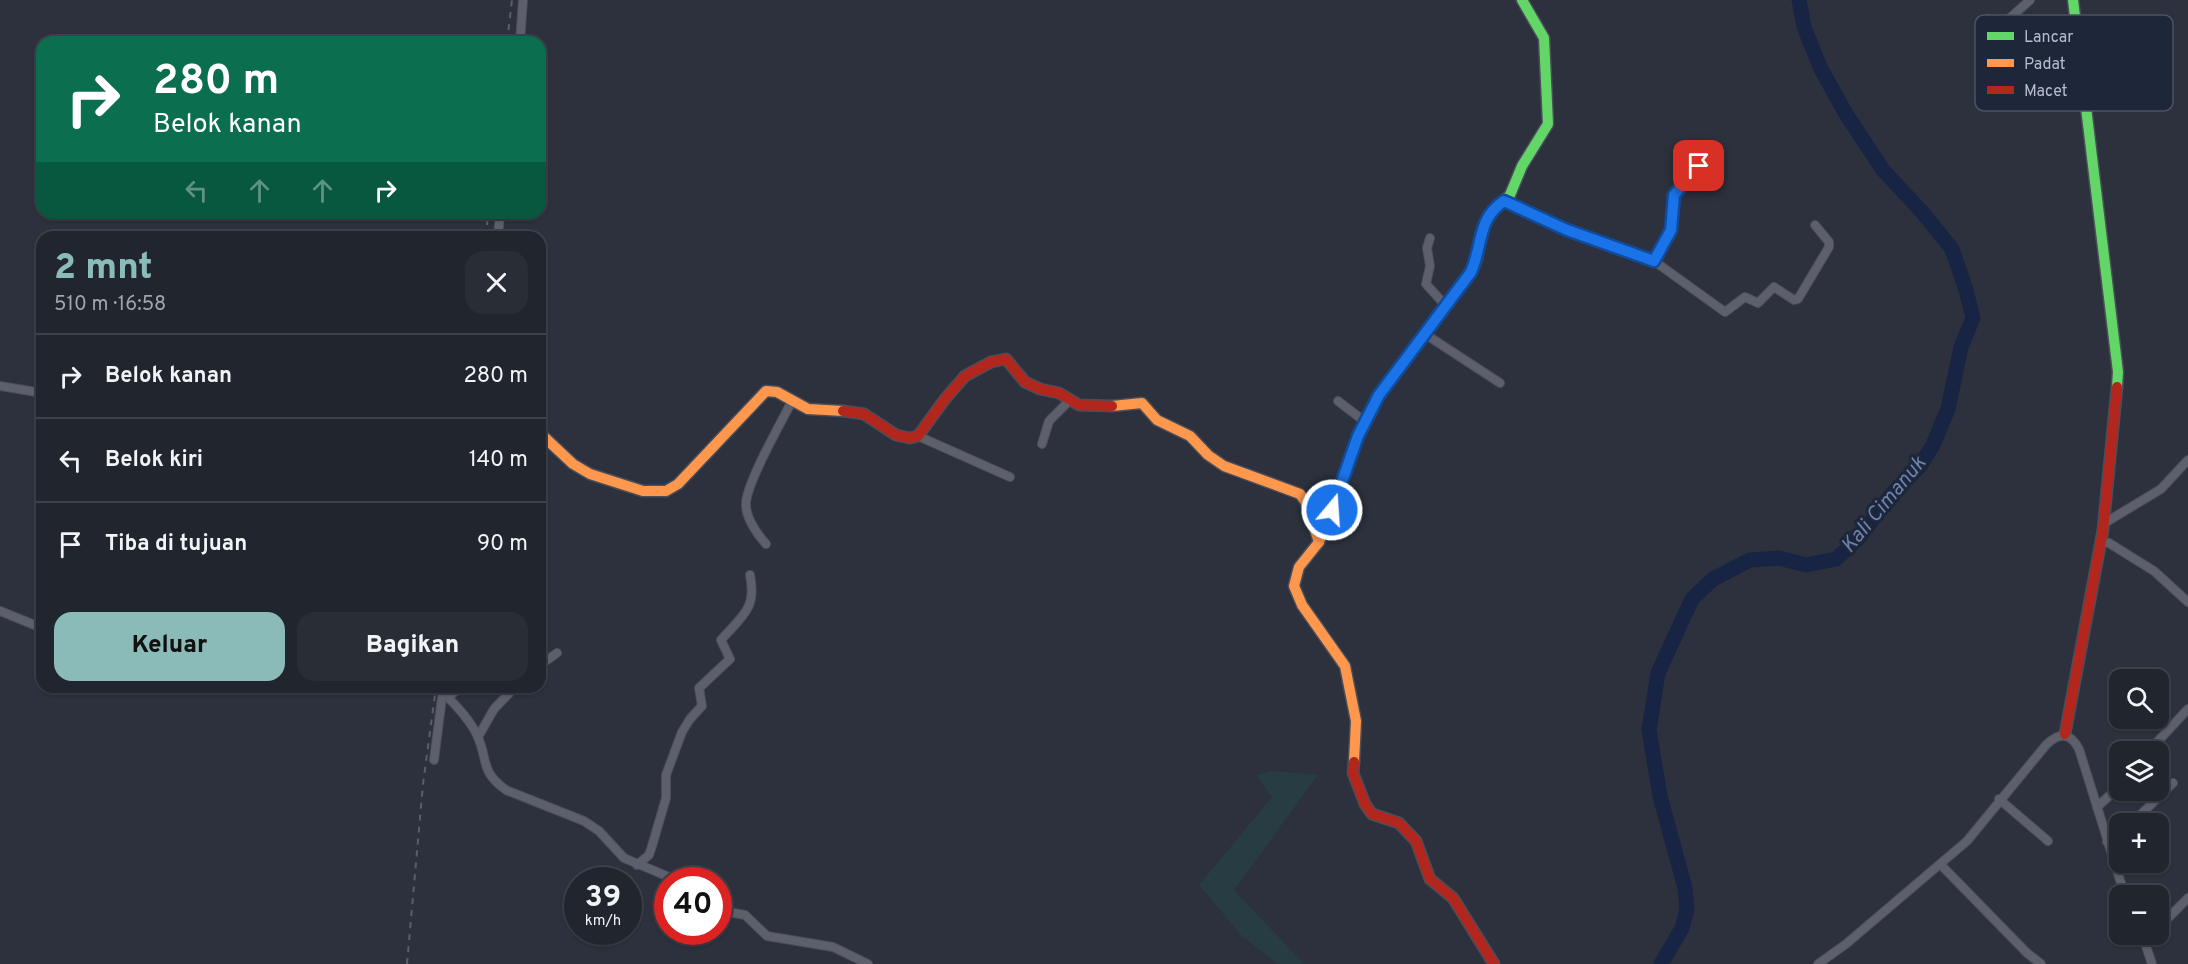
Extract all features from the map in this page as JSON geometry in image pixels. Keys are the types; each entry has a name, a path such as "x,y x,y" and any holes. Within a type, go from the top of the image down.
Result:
{"street":[{"path":"521,36 524,0"},
{"path":"1494,964 1453,898 1430,879 1416,841 1399,823 1372,814 1355,782 1353,767 1356,721 1345,666 1302,605 1294,586 1299,567 1319,542 1364,421 1387,382 1471,272 1477,260 1481,233 1489,215 1493,208 1510,195 1522,166 1548,124 1545,42 1541,28 1522,0"},
{"path":"2014,15 2031,0"},
{"path":"2073,0 2075,15"},
{"path":"2066,734 2102,534 2118,363 2087,111"},
{"path":"1654,261 1671,230 1674,195 1699,166"},
{"path":"1504,201 1567,230 1654,261 1725,312 1745,297 1758,303 1774,287 1795,300 1829,247 1829,242 1815,225"},
{"path":"1430,238 1427,248 1430,266 1426,284 1446,306"},
{"path":"1425,334 1500,383"},
{"path":"546,439 573,464 590,474 643,491 666,491 678,484 697,465 762,393 770,390 815,411 861,413 898,436 911,439 918,436 964,375 1002,359 1009,361 1019,377 1030,385 1059,393 1079,405 1097,407 1142,403 1157,420 1190,436 1208,455 1224,466 1296,491 1305,501 1319,542"},
{"path":"0,386 36,392"},
{"path":"1042,444 1049,421 1070,399"},
{"path":"1338,400 1364,421"},
{"path":"766,544 755,530 746,505 752,484 792,401"},
{"path":"918,436 1010,477"},
{"path":"2102,534 2152,496 2188,459"},
{"path":"2102,534 2109,543 2154,571 2188,602"},
{"path":"637,865 646,859 650,852 666,798 666,775 673,764 682,732 702,706 699,688 730,659 721,640 750,605 753,591 750,575"},
{"path":"0,611 36,626"},
{"path":"546,661 557,653"},
{"path":"434,760 445,693"},
{"path":"446,693 478,737 484,764 489,775 497,783 506,790 592,825 615,850 637,865 654,872"},
{"path":"478,737 494,709 507,693"},
{"path":"2158,741 2188,710"},
{"path":"1818,964 1846,944 1967,841 1999,799 2046,745 2059,735 2066,734 2079,749 2121,885"},
{"path":"2142,813 2173,783"},
{"path":"2097,807 2109,796"},
{"path":"1999,799 2048,841"},
{"path":"1943,863 2027,953 2041,964"},
{"path":"2169,917 2188,898"},
{"path":"732,913 745,915 767,936 833,947 868,964"},
{"path":"2146,945 2152,964"}],"shaded area":[{"path":"1273,771 1318,775 1234,890 1304,964 1277,964 1241,935 1199,885 1272,797 1256,775"}],"waterway":[{"name":"Kali Cimanuk","path":"1661,964 1682,928 1687,910 1685,888 1660,796 1649,730 1658,673 1692,599 1713,579 1750,560 1779,558 1806,565 1836,559 1858,539 1891,495 1920,466 1933,445 1948,409 1961,347 1973,318 1952,249 1923,213 1883,170 1846,114 1821,69 1804,27 1799,0"}],"railway":[{"path":"508,36 512,0"},
{"path":"486,231 488,219"},
{"path":"407,964 423,784 435,693"}],"traffic: fast":[{"path":"1396,373 1471,272 1477,259 1481,233 1489,215 1510,195 1522,166 1548,124 1544,38 1522,0"},
{"path":"2073,0 2075,15"},
{"path":"2086,111 2118,372 2117,387"}],"traffic: slow":[{"path":"1354,762 1356,721 1345,666 1302,605 1294,586 1299,567 1319,542 1358,436 1379,395 1396,373"},
{"path":"546,439 573,464 590,474 643,491 666,491 678,484 766,391 777,392 808,409 843,411"},
{"path":"1112,406 1142,403 1157,420 1190,436 1208,455 1224,466 1300,494 1305,501 1319,542"}],"traffic: jam":[{"path":"843,411 864,414 896,435 910,438 918,436 965,376 991,362 1006,359 1025,382 1040,389 1059,393 1079,405 1112,406"},
{"path":"2065,734 2103,530 2117,387"},
{"path":"1354,762 1353,773 1365,804 1372,814 1399,823 1416,841 1430,879 1453,898 1494,964"}],"route":[{"path":"1332,510 1337,490 1364,421 1387,382 1430,329 1471,272 1477,260 1481,233 1493,208 1504,201 1567,230 1654,261 1670,234 1674,195 1699,166"}]}
